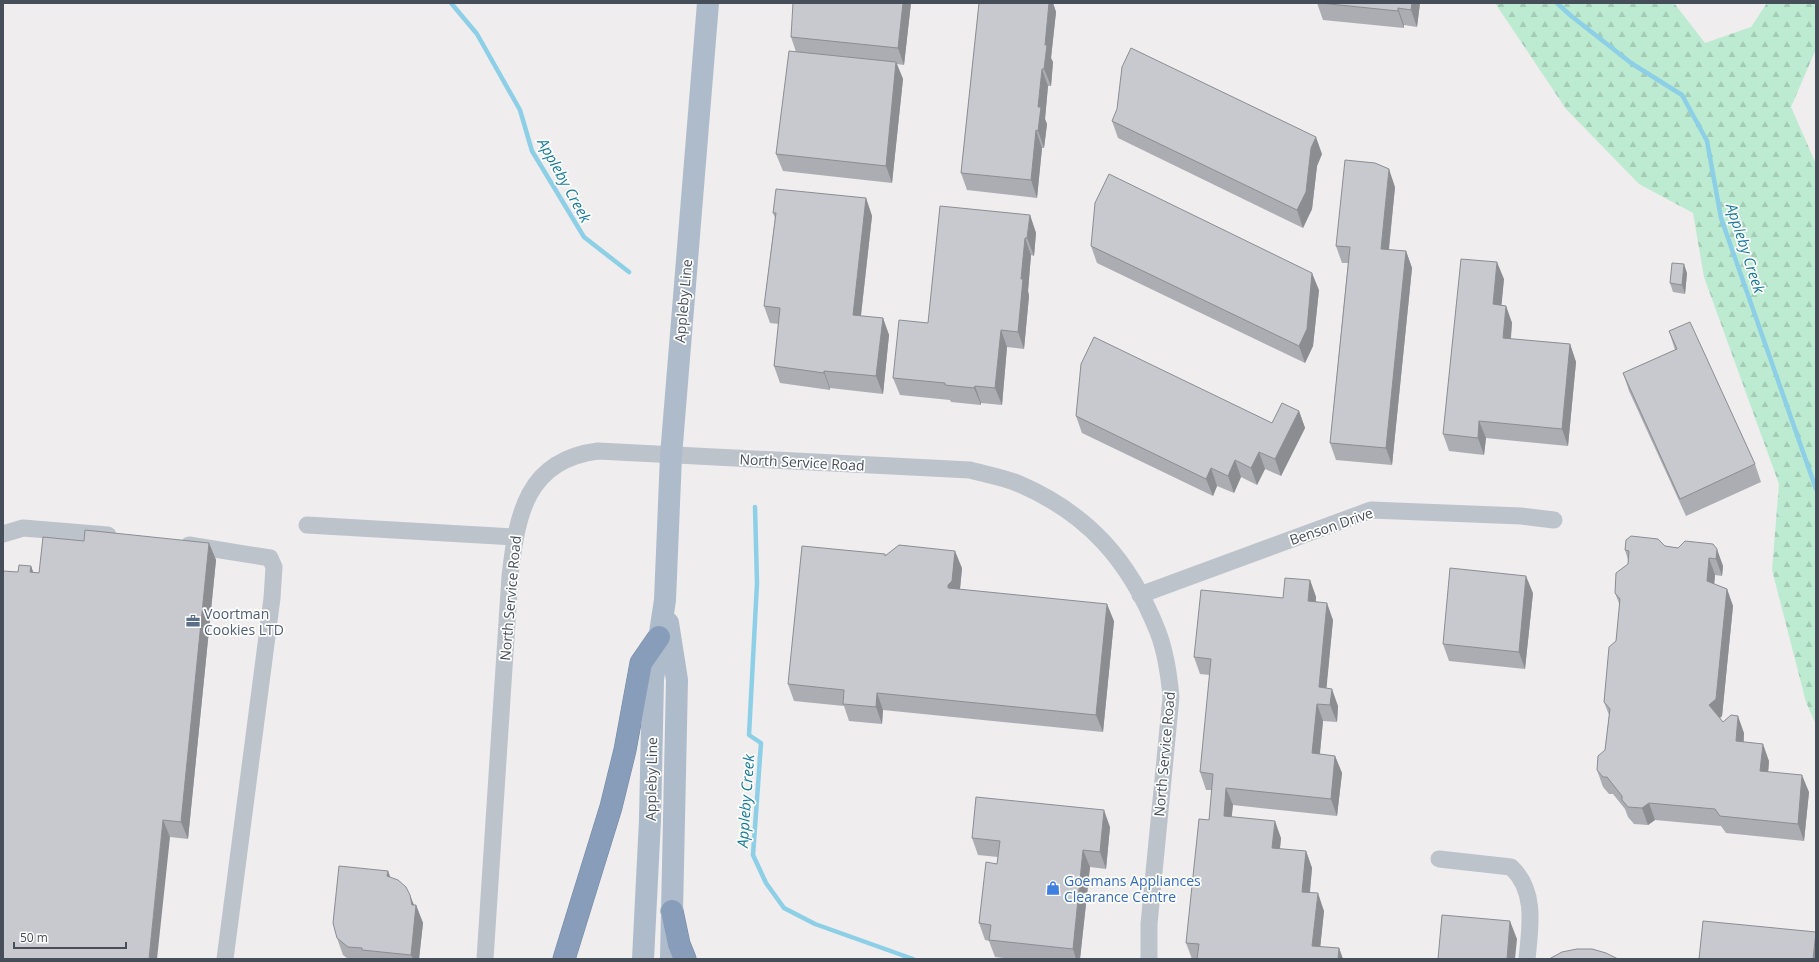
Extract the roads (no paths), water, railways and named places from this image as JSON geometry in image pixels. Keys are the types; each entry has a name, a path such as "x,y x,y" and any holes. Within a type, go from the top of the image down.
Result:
{"highway":[{"path":"564,959 611,807 625,750 641,663 659,637"},
{"path":"672,911 679,944 685,959"}],"main road":[{"name":"Appleby Line","path":"642,959 650,820 653,679 665,600 671,456 708,3"},
{"name":"Appleby Line","path":"665,600 677,680 671,959"}],"street":[{"name":"North Service Road","path":"485,959 510,576 514,537 526,499 548,471 562,461 580,454 598,451 671,456 970,470 1016,482 1072,513 1097,534 1121,561 1140,595 1158,632 1167,664 1171,697 1149,924 1149,959"},
{"name":"Benson Drive","path":"1140,595 1371,510 1521,516 1554,520"},
{"path":"307,524 514,537"},
{"path":"3,534 23,528 122,536"},
{"path":"176,542 270,558 274,567 272,598 224,959"},
{"path":"1439,859 1511,867 1519,874 1526,889 1531,912 1527,959"}],"waterway":[{"name":"Appleby Creek","path":"451,3 477,34 520,110 532,151 584,237 629,272"},
{"name":"Appleby Creek","path":"1557,3 1631,63 1682,95 1707,141 1721,218 1816,489"},
{"name":"Appleby Creek","path":"755,507 757,583 749,735 761,743 753,855 766,883 784,908 815,924 913,959"}],"place":[{"name":"Voortman Cookies LTD","path":"193,621"},
{"name":"Goemans Appliances Clearance Centre","path":"1053,888"}]}
